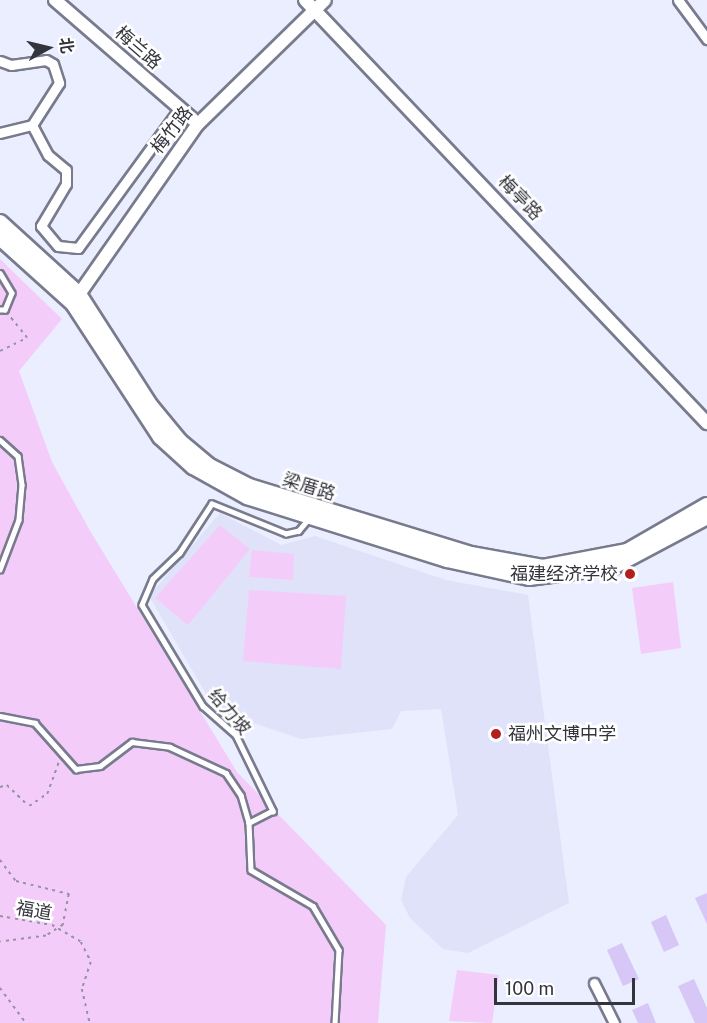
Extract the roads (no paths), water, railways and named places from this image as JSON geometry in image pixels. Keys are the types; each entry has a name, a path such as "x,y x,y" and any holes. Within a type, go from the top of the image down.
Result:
{"main road":[{"name":"梁厝路","path":"0,222 76,299 167,427 210,466 260,490 471,554 543,567 627,551 707,505"},
{"name":"梁厝路","path":"0,238 76,299 143,416 171,449 237,493 447,560 540,578 624,563 707,517"}],"street":[{"name":"梅兰路","path":"55,0 198,124"},
{"name":"梅亭路","path":"305,0 707,423"},
{"name":"梅竹路","path":"76,299 198,124 325,0"},
{"path":"678,0 707,39"},
{"path":"0,61 53,64 58,89 32,125 0,133"},
{"path":"32,125 48,155 66,170 66,184 41,226 50,240 68,249 78,248 96,230 180,108"},
{"path":"594,983 614,1023"}],"lane":[{"path":"0,273 12,293 3,310"},
{"path":"0,440 18,456 22,485 20,520 0,570"},
{"name":"给力坡","path":"249,823 273,811 236,735 203,706 142,605 153,579 180,553 212,504 286,534 299,531 311,517"},
{"path":"0,716 35,723 63,760 87,770 132,742 170,747 226,773 241,795 249,823 251,870 313,906 339,950 335,1023"}],"place":[{"name":"福建经济学校","path":"630,574"},
{"name":"福州文博中学","path":"496,734"}]}
